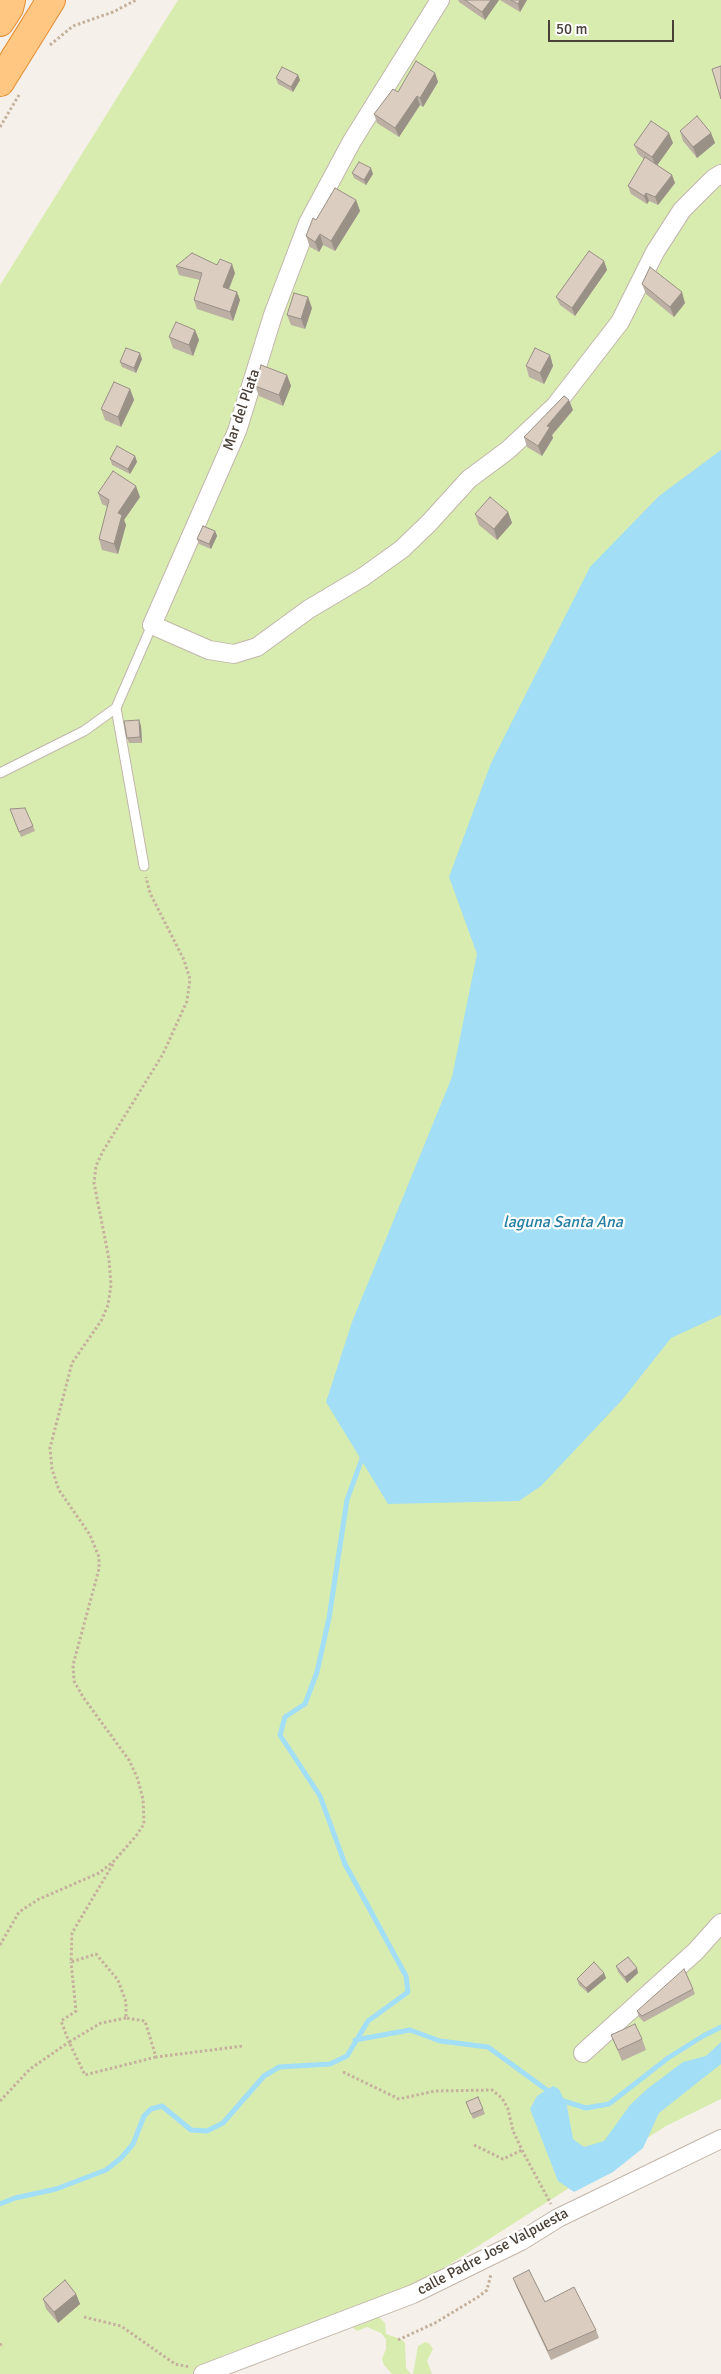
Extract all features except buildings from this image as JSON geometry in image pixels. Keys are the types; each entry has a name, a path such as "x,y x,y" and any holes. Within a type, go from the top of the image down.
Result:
{"highway":[{"path":"0,22 9,8 11,0"},
{"path":"10,88 51,0"}],"street":[{"name":"Mar del Plata","path":"152,624 236,431 273,315 308,223 352,141 440,0"},
{"path":"152,624 209,650 234,654 257,647 309,609 363,577 402,549 469,479 508,450 555,406 620,322 655,252 682,210 713,178 721,174"},
{"path":"583,2053 696,1951 721,1923"},
{"name":"calle Padre Jose Valpuesta","path":"206,2372 413,2294 497,2253 558,2218 721,2139"}],"lane":[{"name":"Mar del Plata","path":"116,708 152,624"},
{"path":"0,773 84,731 116,708 144,866"}],"path":[{"path":"49,45 73,26 113,12 136,0"},
{"path":"0,126 10,88"},
{"path":"144,866 150,894 168,933 184,960 190,978 187,1001 163,1054 103,1151 96,1166 94,1182 109,1259 111,1285 108,1304 101,1321 72,1363 66,1380 50,1448 52,1469 59,1490 90,1535 99,1557 98,1569 72,1665 74,1681 83,1697 129,1760 137,1778 142,1799 144,1824 114,1861 72,1933 71,1962 76,2011 61,2021 85,2075 156,2057 243,2046"},
{"path":"0,1945 19,1912 39,1900 99,1873 114,1861"},
{"path":"71,1962 96,1954 118,1980 126,2002 126,2018"},
{"path":"0,2101 30,2069 101,2023 126,2018 145,2021 156,2057"},
{"path":"343,2072 399,2100 435,2091 492,2090 502,2098 508,2110 513,2131 558,2218"},
{"path":"474,2145 503,2159 522,2150"},
{"path":"398,2340 436,2322 478,2297 486,2290 497,2253"},
{"path":"84,2317 121,2326 175,2364 206,2372"}],"green space":[{"path":"178,0 721,0 721,2099 666,2126 397,2298 378,2316 385,2323 386,2334 401,2339 405,2343 406,2368 411,2374 392,2374 384,2365 382,2359 386,2349 386,2339 381,2333 367,2327 357,2331 353,2328 354,2324 372,2306 224,2355 196,2373 209,2374 0,2374 0,285"},
{"path":"425,2342 430,2344 433,2349 427,2361 432,2374 413,2374 418,2346"}],"water":[{"name":"laguna Santa Ana","path":"721,450 721,1315 671,1338 622,1400 541,1486 519,1501 388,1504 326,1402 352,1322 452,1077 477,954 449,877 491,763 590,567 659,496"},
{"path":"721,2042 721,2064 659,2113 643,2148 613,2172 574,2192 558,2181 530,2109 537,2096 553,2086 559,2089 567,2106 573,2139 584,2147 604,2141 630,2105 647,2089 683,2062 706,2056"}],"waterway":[{"path":"0,2204 15,2198 56,2189 106,2170 121,2158 133,2144 144,2116 151,2109 162,2106 191,2130 207,2131 223,2123 264,2076 279,2067 330,2064 347,2056 368,2021 408,1992 406,1976 345,1864 320,1796 280,1735 285,1717 305,1704 317,1672 329,1618 347,1500 364,1453"},
{"path":"560,2100 586,2108 609,2104 668,2058 721,2027"},
{"path":"355,2040 410,2030 440,2041 488,2047 551,2093"}]}
